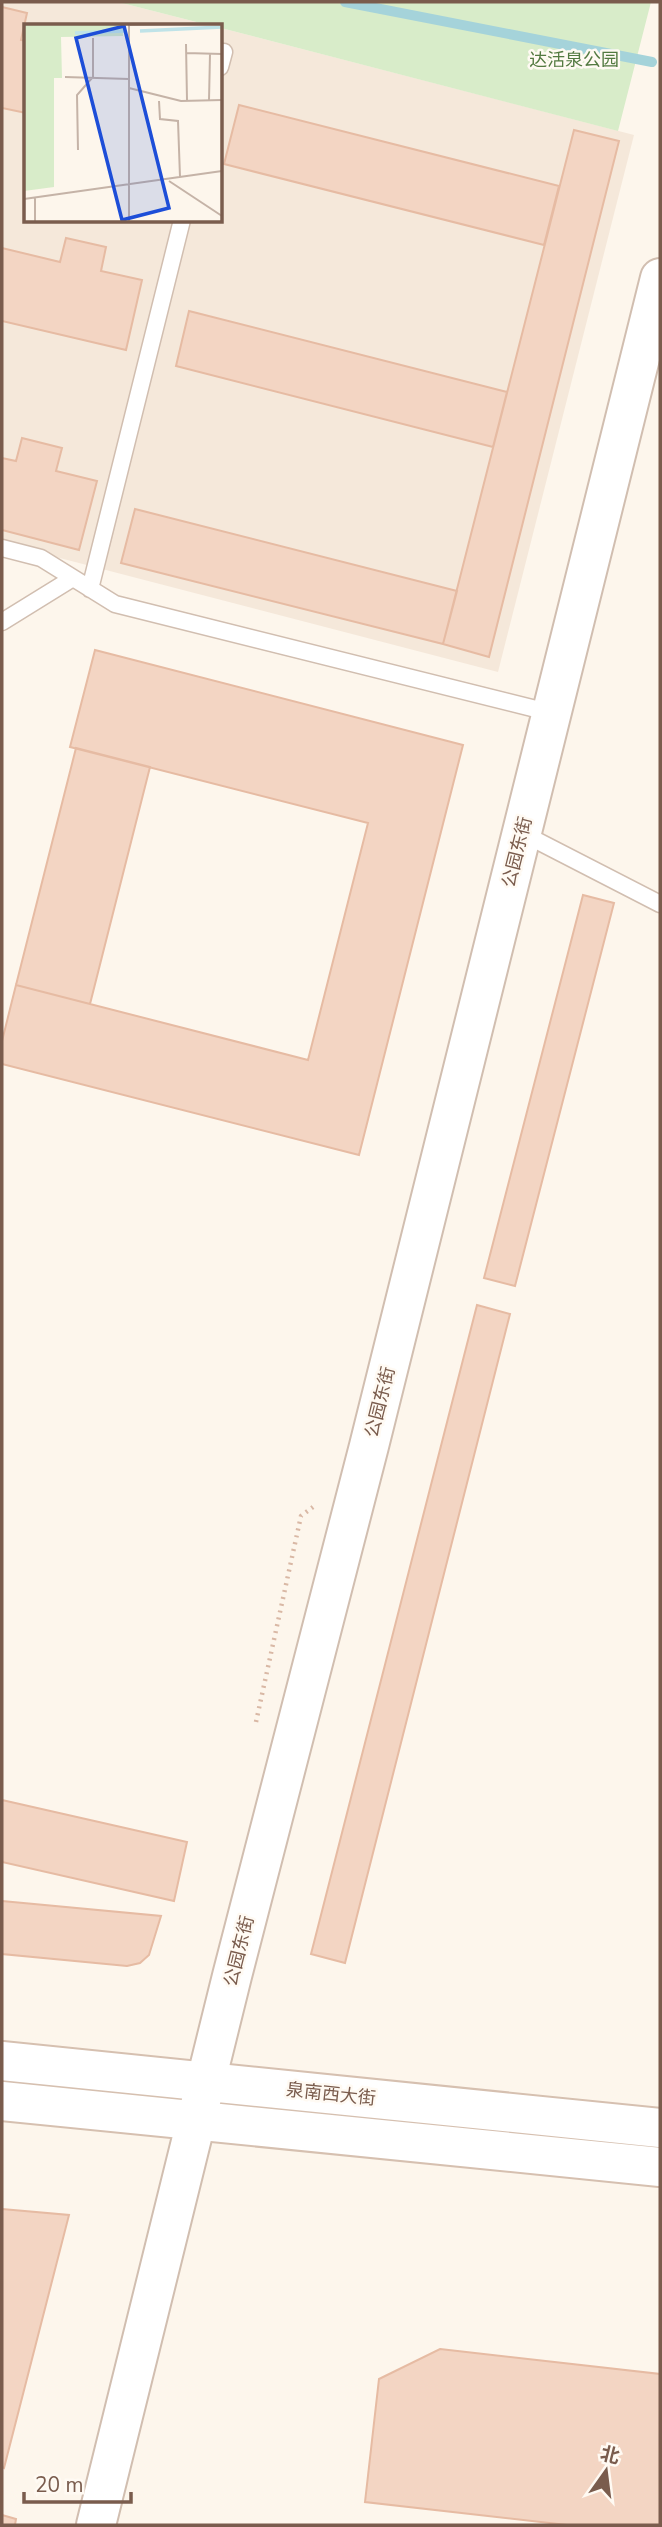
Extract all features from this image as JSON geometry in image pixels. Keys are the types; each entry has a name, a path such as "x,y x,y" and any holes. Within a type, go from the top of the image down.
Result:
{"street":[{"name":"公园东街","path":"96,2525 369,1446 660,278"},
{"name":"泉南西大街","path":"2,2061 660,2128"},
{"path":"2,2101 660,2167"}],"lane":[{"path":"90,589 182,222"},
{"path":"2,548 41,558 115,604 552,713"},
{"path":"2,622 74,578"},
{"path":"522,832 660,904"}],"shaded area":[{"path":"2,2 118,2 204,24 24,24 24,222 222,222 222,28 634,135 498,672 2,543"}],"green space":[{"name":"达活泉公园","path":"118,2 651,2 618,131 222,28 222,24 204,24"}],"building":[{"path":"2,7 27,13 21,40 24,41 24,113 2,108"},
{"path":"239,105 559,186 544,245 224,164"},
{"path":"574,130 619,141 489,657 443,644"},
{"path":"66,238 106,247 101,271 142,280 126,350 2,321 2,248 60,262"},
{"path":"189,311 507,392 493,447 176,366"},
{"path":"22,438 62,448 56,471 97,481 79,550 2,530 2,458 16,461"},
{"path":"135,509 457,591 443,644 121,563"},
{"path":"95,650 463,745 359,1155 2,1064 2,1041 16,985 308,1060 368,823 70,747"},
{"path":"76,748 150,767 90,1004 16,985"},
{"path":"583,895 614,903 515,1286 484,1278"},
{"path":"477,1305 510,1314 345,1963 311,1954"},
{"path":"2,1800 187,1842 174,1901 2,1862"},
{"path":"2,1901 161,1916 149,1955 140,1963 127,1966 2,1954"},
{"path":"2,2209 69,2215 4,2468 2,2467"},
{"path":"440,2349 660,2374 660,2525 567,2525 365,2502 379,2379"},
{"path":"2,2515 16,2519 15,2525 2,2525"}],"waterway":[{"path":"345,2 652,62"}]}
